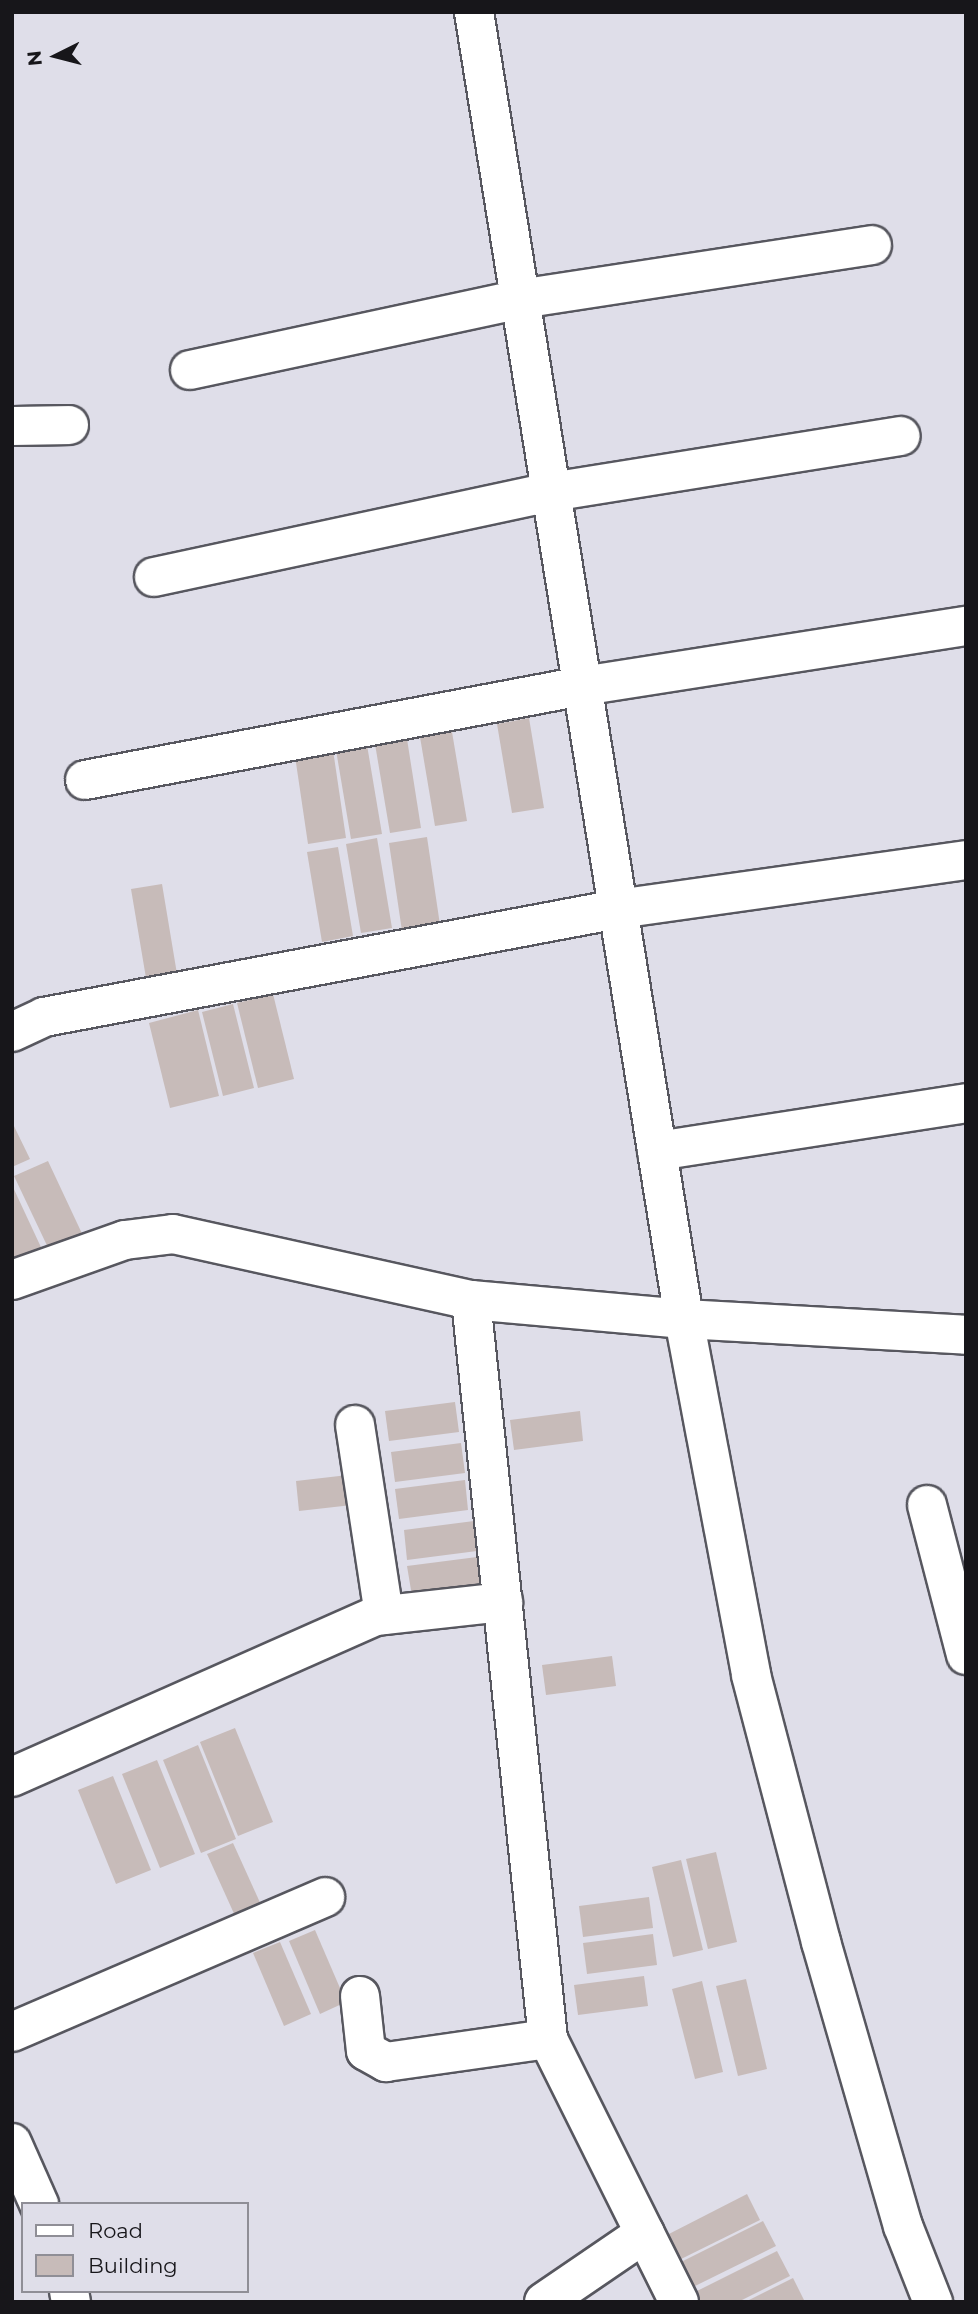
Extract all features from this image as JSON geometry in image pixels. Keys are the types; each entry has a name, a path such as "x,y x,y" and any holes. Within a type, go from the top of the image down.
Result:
{"street":[{"path":"474,12 684,1319 751,1675 821,1942 899,2213 933,2302"},
{"path":"190,370 520,299 872,245"},
{"path":"12,426 69,425"},
{"path":"154,577 551,492 901,436"},
{"path":"85,780 582,685 966,626"},
{"path":"12,1032 44,1017 618,909 966,860"},
{"path":"657,1151 966,1103"},
{"path":"12,1280 125,1240 173,1234 471,1300 684,1319 966,1335"},
{"path":"471,1300 548,2039 679,2302"},
{"path":"355,1425 384,1615"},
{"path":"927,1505 966,1656"},
{"path":"12,1777 292,1649 384,1615 503,1602"},
{"path":"12,2032 325,1897"},
{"path":"360,1996 366,2051 386,2062 548,2039"},
{"path":"12,2143 38,2202"},
{"path":"544,2302 645,2233"}],"building":[{"path":"529,718 544,808 512,813 497,724"},
{"path":"452,732 467,821 435,826 420,737"},
{"path":"407,739 421,828 390,833 375,744"},
{"path":"367,745 382,834 351,839 336,750"},
{"path":"333,750 346,838 308,844 295,756"},
{"path":"427,837 440,925 402,931 389,843"},
{"path":"377,838 392,928 361,933 346,844"},
{"path":"338,847 353,936 322,942 307,852"},
{"path":"162,884 177,974 146,978 131,889"},
{"path":"273,994 294,1079 258,1088 237,1003"},
{"path":"233,1004 254,1088 223,1096 202,1012"},
{"path":"198,1010 219,1096 170,1108 149,1023"},
{"path":"12,1122 30,1159 12,1167"},
{"path":"48,1161 85,1240 52,1256 14,1176"},
{"path":"12,1185 46,1258 12,1272"},
{"path":"455,1402 459,1432 389,1441 385,1411"},
{"path":"580,1411 583,1441 514,1450 510,1420"},
{"path":"461,1443 465,1473 395,1482 391,1452"},
{"path":"348,1475 352,1505 299,1511 296,1481"},
{"path":"465,1480 468,1510 399,1519 395,1489"},
{"path":"474,1521 477,1551 407,1560 404,1530"},
{"path":"477,1557 482,1587 412,1596 407,1566"},
{"path":"612,1656 616,1686 546,1695 542,1665"},
{"path":"235,1728 273,1822 238,1836 200,1742"},
{"path":"198,1745 236,1839 201,1853 163,1760"},
{"path":"157,1760 195,1854 160,1868 122,1774"},
{"path":"113,1776 151,1870 116,1884 78,1790"},
{"path":"233,1843 262,1907 236,1918 207,1854"},
{"path":"716,1852 737,1942 708,1949 686,1859"},
{"path":"681,1860 703,1950 673,1957 652,1867"},
{"path":"649,1897 653,1928 583,1937 579,1906"},
{"path":"315,1930 346,2002 320,2014 289,1941"},
{"path":"653,1934 657,1965 587,1974 583,1943"},
{"path":"280,1942 311,2014 284,2026 253,1953"},
{"path":"644,1976 648,2006 578,2015 574,1985"},
{"path":"746,1979 767,2069 738,2076 716,1986"},
{"path":"702,1981 723,2072 695,2079 672,1989"},
{"path":"747,2194 760,2220 677,2261 665,2236"},
{"path":"763,2221 776,2246 693,2287 681,2262"},
{"path":"777,2251 790,2276 738,2302 700,2302 695,2292"},
{"path":"793,2278 805,2302 745,2302"}]}
